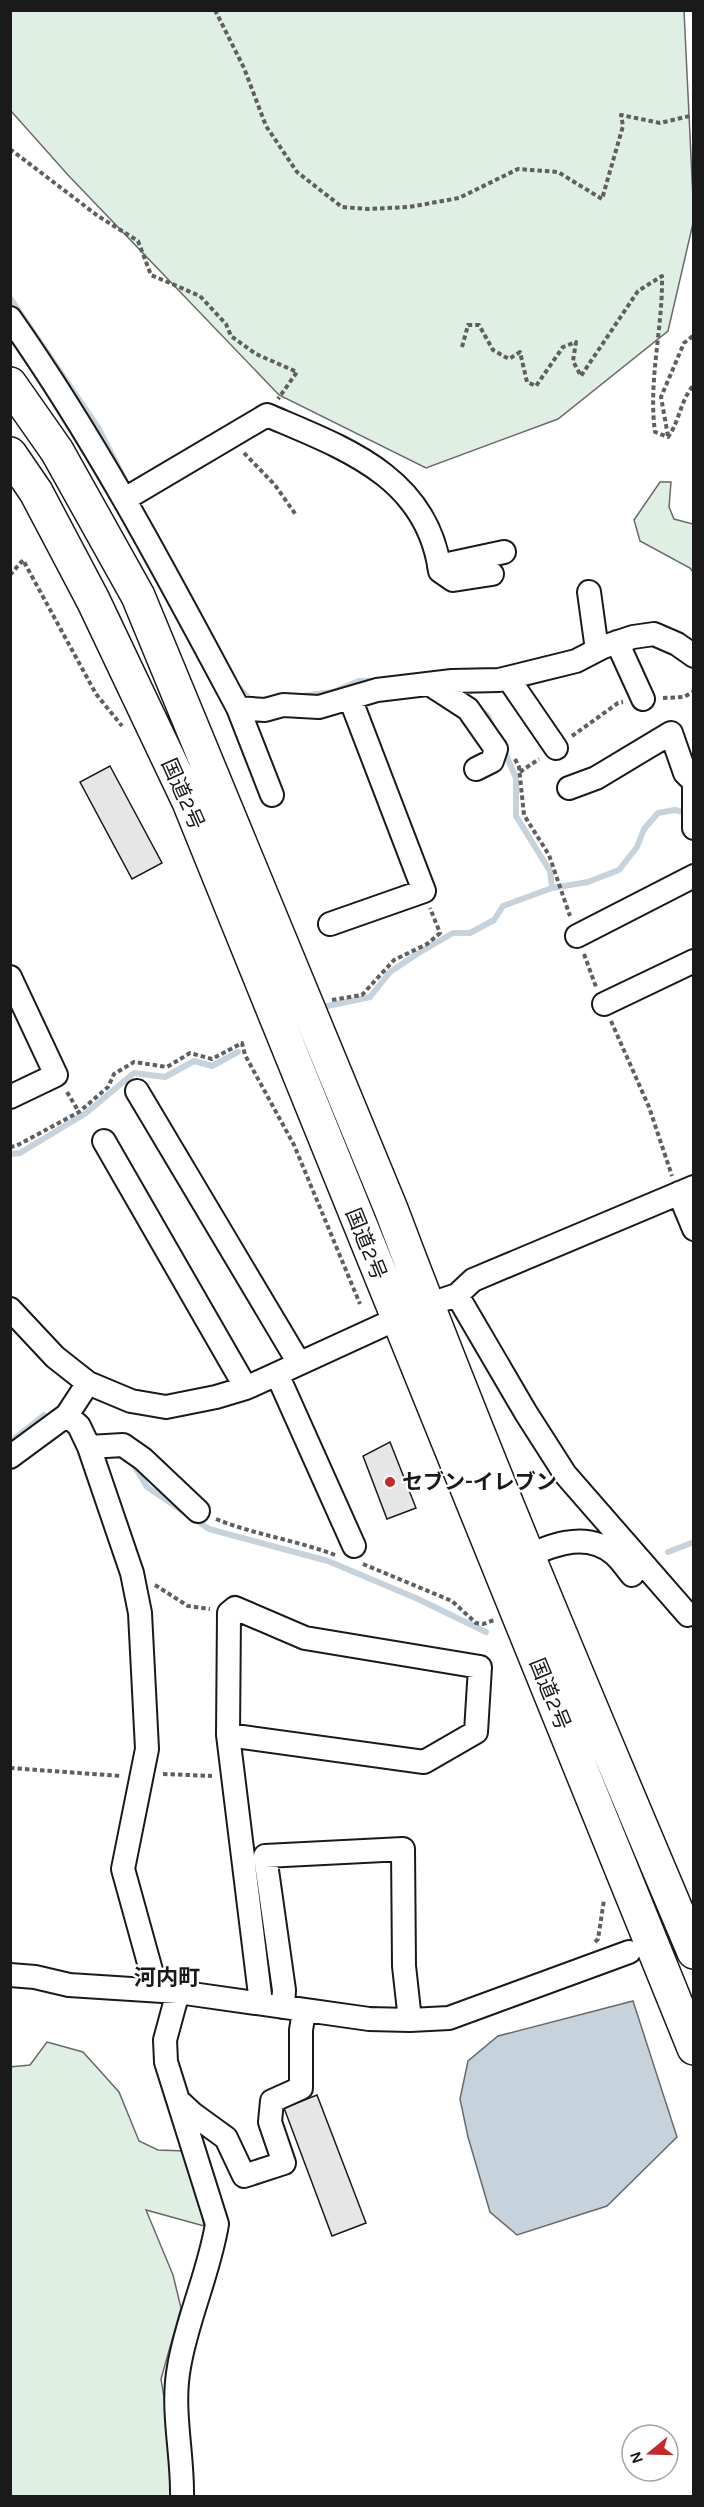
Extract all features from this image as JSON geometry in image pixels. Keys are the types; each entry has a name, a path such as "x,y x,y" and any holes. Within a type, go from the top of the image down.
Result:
{"highway":[{"name":"国道2号","path":"10,384 57,451 138,596 391,1209 427,1305 693,1952"},
{"name":"国道2号","path":"10,454 36,492 93,600 189,802 693,2048"}],"street":[{"path":"10,318 69,406 125,499 238,708 272,795"},
{"path":"125,499 267,415 342,447 401,488 422,518 436,548 440,571 453,580 492,574"},
{"path":"439,566 504,552"},
{"path":"589,592 607,646 643,699"},
{"path":"238,708 265,710 283,705 319,706 377,690 452,681 508,678 576,661 607,646 654,634 677,644 693,656"},
{"path":"508,678 556,748"},
{"path":"431,685 468,708 496,748 492,761 476,769"},
{"path":"330,924 424,891 350,698"},
{"path":"569,788 596,778 670,734 685,773 693,779 693,820"},
{"path":"577,936 693,876"},
{"path":"604,1004 693,961"},
{"path":"10,977 56,1075 10,1097"},
{"path":"137,1090 299,1363"},
{"path":"104,1142 246,1388"},
{"path":"10,1309 55,1357 88,1383 131,1401 166,1407 216,1397 246,1388 427,1305 457,1295 473,1280 686,1190 693,1229"},
{"path":"457,1295 526,1413 565,1474 691,1623"},
{"path":"277,1374 353,1558"},
{"path":"10,1457 67,1414 88,1383"},
{"path":"67,1414 79,1426 89,1447 132,1573 140,1612 147,1749 123,1869 152,1974 153,1989"},
{"path":"89,1447 123,1445 143,1459 198,1511"},
{"path":"499,1570 558,1543 593,1542 613,1553 663,1609 691,1623"},
{"path":"179,2101 226,2138 244,2176 284,2163 270,2122 272,2101 301,2088 301,2030 283,2007 234,1776 228,1735 229,1613 235,1608 304,1638 480,1667 476,1732 424,1762 228,1735"},
{"path":"283,2007 284,1990 265,1856 403,1849 404,1966 410,2020"},
{"path":"10,1975 69,1985 153,1989 369,2019 410,2020 449,2018 629,1952"},
{"path":"177,1992 165,2040 166,2062 216,2224 213,2248 187,2331 178,2370 176,2413 182,2496"}],"path":[{"path":"215,10 244,68 266,126 297,172 342,207 368,209 409,207 459,198 518,169 558,172 602,199 622,126 621,115 660,123 693,115"},
{"path":"10,149 98,216 138,241 151,275 200,296 226,324 231,336 256,354 297,372 267,415"},
{"path":"462,346 468,325 479,325 493,350 509,359 520,352 527,382 536,386 563,347 576,342 573,361 581,376 638,291 662,276 652,410 655,432 668,437"},
{"path":"668,437 662,397 684,343 693,335"},
{"path":"668,437 685,394 693,385"},
{"path":"228,438 275,484 296,515"},
{"path":"10,575 23,560 96,694 129,734"},
{"path":"520,773 618,703 684,697 693,691"},
{"path":"326,1001 362,995 394,960 427,944 440,933 424,891"},
{"path":"10,1147 16,1146 79,1112 108,1087 114,1074 134,1062 167,1067 190,1053 212,1059 242,1043 245,1056 294,1145 360,1304"},
{"path":"198,1511 235,1527 353,1558 452,1601 476,1623 483,1624 501,1617"},
{"path":"132,1573 188,1606 229,1613"},
{"path":"10,1768 234,1776"},
{"path":"581,1970 577,1959 598,1939 605,1904 603,1894"}],"green space":[{"path":"10,11 684,11 694,219 668,331 558,419 426,468 279,395 68,175 11,111"},
{"path":"660,482 671,482 669,507 674,519 693,524 693,572 690,568 640,541 634,520"},
{"path":"47,2042 83,2052 119,2092 139,2141 158,2150 185,2151 200,2201 204,2226 146,2210 173,2275 181,2308 161,2379 168,2421 171,2496 11,2496 10,2067 30,2065"}],"shaded area":[{"path":"633,2001 677,2137 607,2206 517,2235 490,2212 468,2137 460,2099 468,2061 498,2036"}],"building":[{"path":"110,766 162,863 132,879 80,782"},
{"name":"セブン-イレブン","path":"390,1442 416,1508 387,1519 363,1456"},
{"path":"317,2095 366,2223 332,2236 284,2108"}],"waterway":[{"path":"10,298 99,429 125,480"},
{"path":"302,696 333,692 359,681 376,681"},
{"path":"237,686 253,702"},
{"path":"480,710 488,716 494,730"},
{"path":"504,750 516,778 516,816 550,871 552,888"},
{"path":"318,1008 370,997 390,972 453,933 470,933 494,920 503,906 552,888 588,882 619,870 637,847 644,829 658,813 675,810 688,813"},
{"path":"10,1154 20,1153 86,1113 134,1073 165,1077 194,1061 212,1066 238,1052"},
{"path":"10,1442 44,1415"},
{"path":"132,1462 147,1487 184,1512"},
{"path":"193,1518 209,1529 328,1561 418,1599 486,1632"},
{"path":"668,1552 694,1542"}],"place":[{"name":"セブン-イレブン","path":"390,1482"}],"district":[{"name":"河内町","path":"167,1977"}]}
